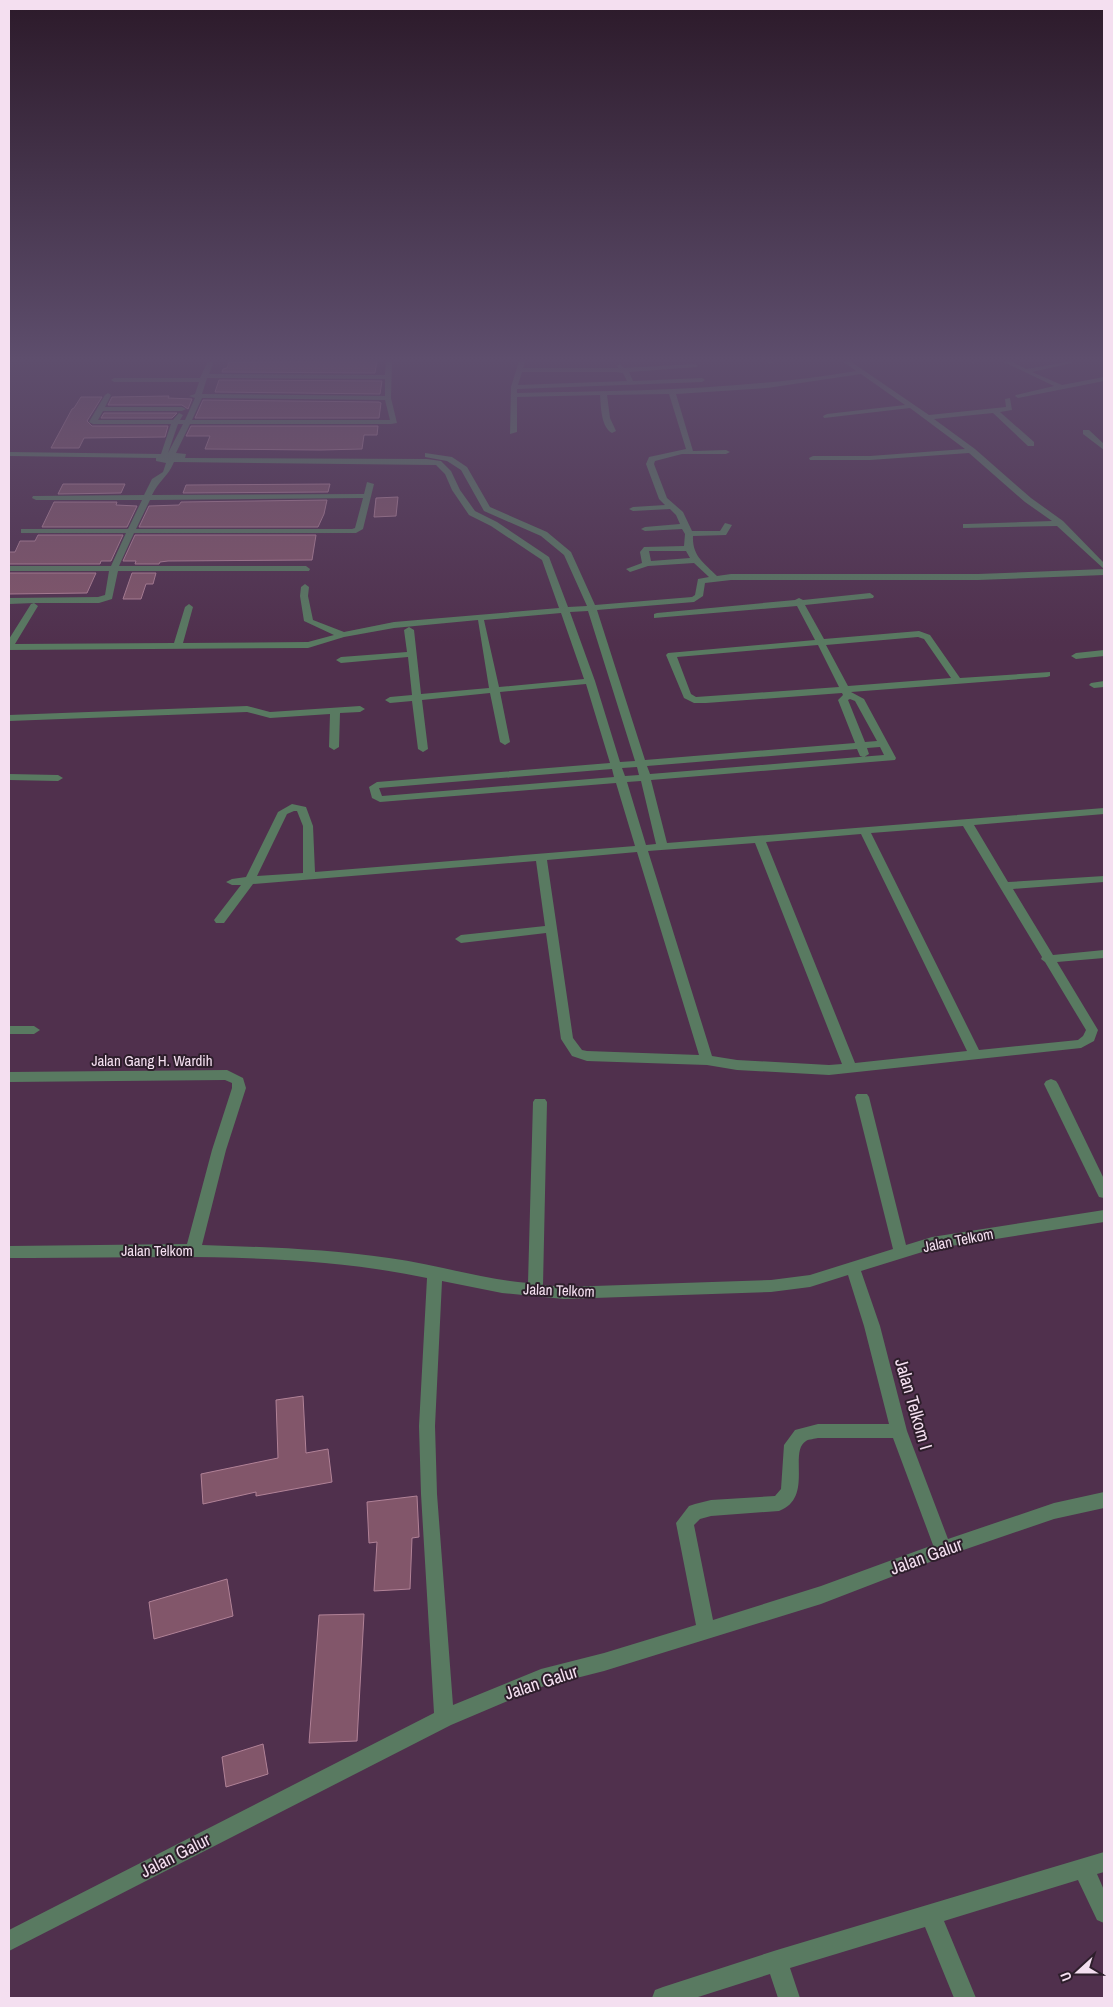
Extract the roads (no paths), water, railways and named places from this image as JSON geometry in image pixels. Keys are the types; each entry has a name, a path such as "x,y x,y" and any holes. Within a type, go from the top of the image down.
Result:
{"street":[{"path":"35,455 426,461 438,463 448,473 456,490 472,513 542,554 546,559 590,681 707,1060"},
{"path":"9,601 105,600 109,597 114,568 155,481 152,476 169,455"},
{"path":"9,462 93,463 167,458 435,455 449,459 464,470 487,509 544,534 568,554 592,608 639,762 645,776 662,846"},
{"path":"675,455 652,459 650,464 663,499 680,514 689,534 688,548 696,560 715,578"},
{"path":"813,458 870,458 919,455"},
{"path":"976,455 1060,523 1104,566"},
{"path":"24,531 353,531 359,529 370,484"},
{"path":"36,498 367,496"},
{"path":"633,509 672,507"},
{"path":"472,513 487,509"},
{"path":"966,526 1060,523"},
{"path":"689,534 723,534 728,525"},
{"path":"645,529 684,526"},
{"path":"647,564 644,552 647,549 688,548"},
{"path":"630,569 647,564 696,560"},
{"path":"9,568 306,569"},
{"path":"9,646 308,645 343,634 394,625 694,598 699,596 701,581 715,578 978,577 1104,572"},
{"path":"305,586 304,596 309,621 343,634"},
{"path":"657,616 799,601 870,596"},
{"path":"799,601 847,692 859,699 891,758 645,776 380,799 376,796 374,787 377,785 639,762 883,744"},
{"path":"9,646 34,606"},
{"path":"178,646 188,607"},
{"path":"481,622 504,742"},
{"path":"409,630 423,749"},
{"path":"956,681 927,637 921,634 671,656 687,696 694,700 847,692 1047,674"},
{"path":"341,660 412,654"},
{"path":"1076,656 1104,654"},
{"path":"390,700 590,681"},
{"path":"847,692 843,700 866,760"},
{"path":"9,718 247,709 270,716 360,710"},
{"path":"334,747 335,711"},
{"path":"856,734 877,733"},
{"path":"9,778 58,778"},
{"path":"220,920 250,880 283,812 297,807 302,809 308,826 310,876"},
{"path":"232,882 542,858 642,847 865,832 1104,811"},
{"path":"542,858 567,1039 577,1053 587,1056 707,1060 737,1065 788,1069 851,1068 1081,1044 1089,1038 1092,1030 1047,959 967,823"},
{"path":"865,832 976,1056"},
{"path":"760,840 851,1068"},
{"path":"1004,886 1104,879"},
{"path":"461,940 551,930"},
{"path":"1047,959 1104,954"},
{"path":"9,1030 34,1030"},
{"name":"Jalan Gang H. Wardih","path":"9,1077 227,1075 238,1081 239,1088 219,1150 192,1250"},
{"path":"1051,1084 1104,1193"},
{"path":"862,1097 901,1253"},
{"path":"535,1290 540,1102"},
{"name":"Jalan Telkom","path":"9,1252 192,1250 296,1254 390,1264 502,1287 564,1293 771,1286 810,1281 901,1253 964,1237 1104,1216"},
{"name":"Jalan Telkom I","path":"853,1268 872,1326 899,1431 943,1549"},
{"path":"435,1273 427,1426 429,1504 444,1718"},
{"path":"706,1631 685,1523 695,1512 711,1508 778,1503 789,1492 792,1445 800,1435 818,1431 899,1431"},
{"name":"Jalan Galur","path":"9,1941 444,1718 541,1678 604,1662 821,1595 943,1549 1054,1511 1104,1500"},
{"path":"663,1998 777,1961 1084,1870 1104,1862"},
{"path":"1084,1870 1104,1913"},
{"path":"931,1915 965,1998"},
{"path":"777,1961 789,1998"}]}
